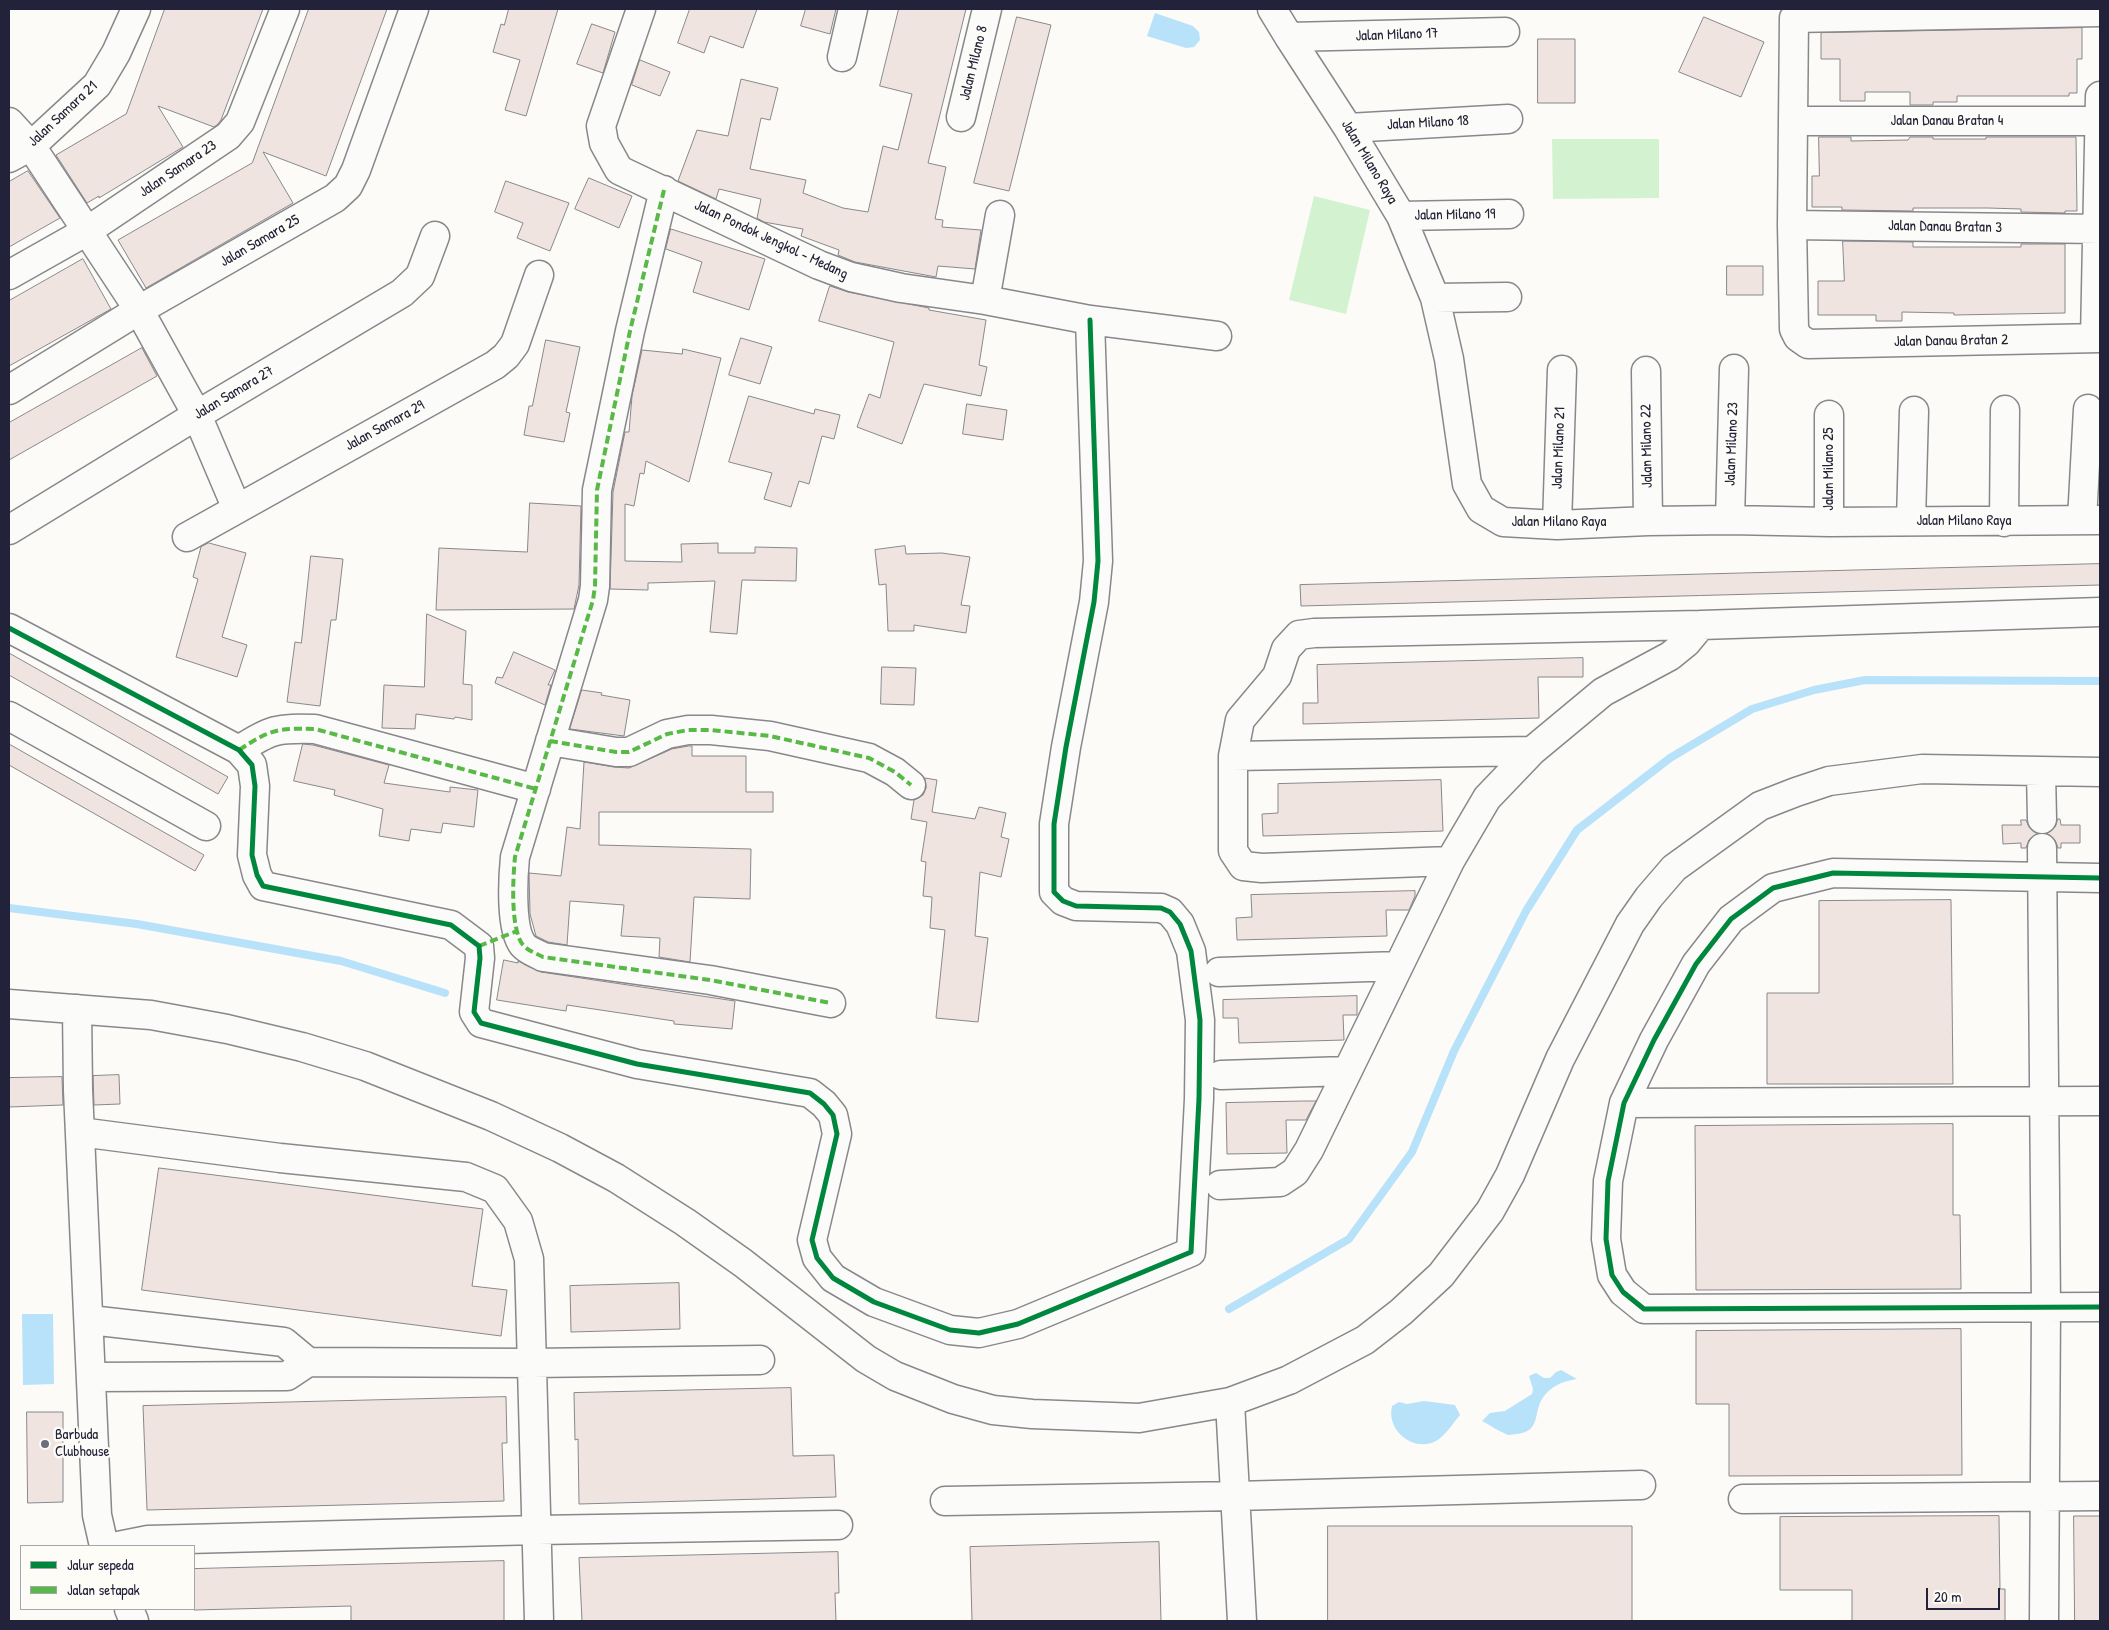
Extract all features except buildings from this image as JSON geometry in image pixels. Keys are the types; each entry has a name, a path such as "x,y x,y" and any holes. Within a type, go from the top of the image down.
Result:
{"street":[{"name":"Jalan Samara 21","path":"20,152 98,85 136,9"},
{"name":"Jalan Samara 23","path":"9,275 87,231 228,136 240,122 285,9"},
{"name":"Jalan Samara 25","path":"9,390 139,310 335,198 348,186 356,170 414,9"},
{"name":"Jalan Pondok Jengkol - Medang","path":"640,9 602,126 604,144 619,170 819,265 851,277 901,288 986,300 1090,320 1217,336"},
{"path":"842,57 853,9"},
{"name":"Jalan Milano 8","path":"961,117 988,9"},
{"name":"Jalan Milano Raya","path":"1272,9 1348,128 1401,216 1435,298 1449,359 1467,484 1481,509 1503,522 1557,525 1730,520 1829,522 2091,520"},
{"path":"1792,226 1794,18 2100,12"},
{"name":"Jalan Milano 17","path":"1289,37 1505,32"},
{"path":"2098,338 2100,96"},
{"name":"Jalan Milano 18","path":"1348,128 1508,119"},
{"name":"Jalan Danau Bratan 4","path":"1794,121 2100,121"},
{"path":"9,122 20,152 87,231 139,310 197,415 237,509"},
{"path":"664,190 630,332 596,490 595,586 593,600 515,857 512,884 517,931 522,944 543,957 710,980 831,1003"},
{"name":"Jalan Milano 19","path":"1401,216 1509,214"},
{"path":"986,300 1000,215"},
{"name":"Jalan Danau Bratan 3","path":"1792,226 2099,229"},
{"name":"Jalan Danau Bratan 2","path":"1792,226 1794,330 1798,337 1808,344 2098,338"},
{"name":"Jalan Samara 27","path":"9,530 411,287 420,276 435,236"},
{"name":"Jalan Samara 29","path":"187,537 494,365 506,356 514,344 539,275"},
{"path":"1435,298 1507,297"},
{"path":"9,628 240,750 252,765 255,786 252,855 257,875 263,886 451,925 479,946 480,958 474,1012 482,1023 636,1064 810,1093 824,1104 833,1115 836,1134 812,1240 816,1258 833,1278 874,1302 950,1330 979,1333 1018,1324 1191,1252 1200,1036 1191,951 1180,924 1166,910 1160,908 1076,906 1063,901 1054,892 1054,824 1066,747 1094,602 1098,561 1090,320"},
{"name":"Jalan Milano 23","path":"1730,520 1734,369"},
{"name":"Jalan Milano 21","path":"1557,525 1562,370"},
{"name":"Jalan Milano 22","path":"1646,371 1648,521"},
{"path":"2088,409 2091,520"},
{"path":"2004,410 2004,522"},
{"path":"1912,521 1914,411"},
{"name":"Jalan Milano 25","path":"1829,416 1829,522"},
{"path":"1450,861 1262,868 1243,866 1233,851 1233,756 1240,720 1277,676 1286,649 1299,635 1314,633 1701,625 2100,612"},
{"path":"1220,1185 1280,1182 1295,1172 1309,1150 1450,861 1487,798 1532,751 1603,692 1670,656 1686,644 1701,625"},
{"path":"9,716 206,826"},
{"path":"240,750 263,734 285,728 315,729 536,789"},
{"path":"550,740 616,752 629,752 667,734 688,730 711,730 770,736 869,758 895,772 911,785"},
{"path":"1233,756 1532,751"},
{"path":"9,1004 151,1015 227,1029 302,1047 365,1066 491,1116 560,1148 616,1178 685,1222 744,1263 866,1359 895,1376 953,1399 993,1410 1032,1414 1139,1418 1230,1402 1289,1380 1365,1340 1401,1312 1441,1275 1490,1211 1525,1142 1560,1060 1630,924 1649,897 1674,868 1760,806 1829,781 1922,769 2100,772"},
{"path":"2041,772 2042,819"},
{"path":"2042,848 2046,1307 2044,1621"},
{"path":"2100,878 1833,873 1773,888 1731,919 1696,964 1654,1040 1624,1103 1608,1181 1606,1239 1612,1275 1622,1292 1644,1309 2100,1307"},
{"path":"479,946 517,931"},
{"path":"1219,972 1398,966"},
{"path":"77,1008 80,1132 98,1515 104,1545"},
{"path":"1221,1075 1347,1071"},
{"path":"1624,1103 2100,1101"},
{"path":"80,1132 280,1158 466,1177 494,1189 518,1221 529,1259 539,1621"},
{"path":"90,1320 284,1342 308,1362"},
{"path":"92,1377 287,1376 308,1362 532,1363 760,1360"},
{"path":"1230,1402 1242,1621"},
{"path":"945,1501 1236,1496 1641,1485"},
{"path":"1742,1499 2100,1496"},
{"path":"123,1545 148,1540 536,1530 838,1525"}],"green space":[{"path":"1552,139 1659,139 1659,198 1553,199"},
{"path":"1314,196 1370,210 1346,314 1289,300"}],"water":[{"path":"1155,13 1193,26 1199,32 1200,40 1194,47 1186,48 1147,36"},
{"path":"22,1314 53,1314 54,1384 23,1385"},
{"path":"1561,1370 1577,1379 1557,1385 1545,1394 1539,1405 1533,1426 1530,1429 1525,1432 1508,1435 1482,1421 1490,1413 1505,1411 1532,1394 1533,1389 1529,1376 1536,1373 1544,1378 1550,1378"},
{"path":"1424,1401 1455,1405 1460,1415 1446,1433 1436,1441 1427,1444 1410,1442 1397,1431 1393,1423 1391,1415 1392,1406 1399,1402 1407,1404"}],"waterway":[{"path":"1229,1309 1349,1239 1412,1152 1454,1051 1526,911 1577,830 1670,758 1752,709 1814,690 1865,680 2100,681"},
{"path":"9,908 137,924 341,961 445,993"}],"marked path":[{"path":"664,190 630,331 597,490 593,600 515,857 513,902 516,927 523,945 543,957 710,980 831,1003"},
{"path":"239,750 275,731 315,729 536,789"},
{"path":"550,741 616,752 629,752 667,734 688,730 711,730 770,736 869,758 895,772 911,785"},
{"path":"479,946 517,931"}],"cycle path":[{"path":"9,628 239,750 252,765 255,786 252,855 257,875 263,886 451,925 479,946 480,958 474,1012 481,1023 637,1064 810,1093 824,1104 833,1115 837,1134 812,1240 817,1258 833,1278 874,1302 950,1330 979,1333 1018,1324 1191,1252 1199,1099 1200,1020 1191,951 1180,924 1170,912 1161,908 1076,906 1063,901 1054,892 1054,824 1066,747 1094,602 1098,561 1090,320"},
{"path":"2100,878 1833,873 1773,888 1731,919 1696,964 1654,1040 1624,1103 1608,1181 1606,1239 1612,1275 1623,1292 1644,1309 2100,1307"}],"place":[{"name":"Barbuda Clubhouse","path":"45,1444"}]}
